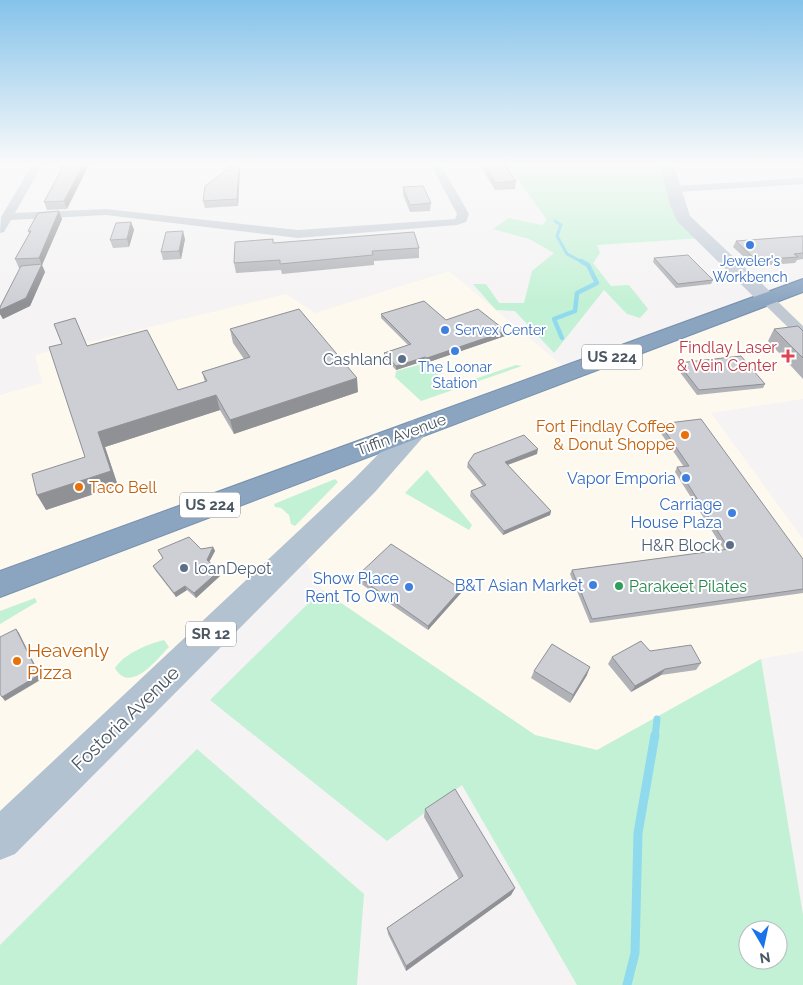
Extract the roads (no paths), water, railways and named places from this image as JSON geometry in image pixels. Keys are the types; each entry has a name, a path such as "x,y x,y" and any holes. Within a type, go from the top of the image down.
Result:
{"highway":[{"name":"Tiffin Avenue","path":"0,584 803,285"}],"main road":[{"path":"679,211 683,218 767,299"},
{"name":"Fostoria Avenue","path":"0,839 365,485 420,427"}],"street":[{"path":"0,230 11,211"},
{"path":"8,217 106,212 298,234 457,222 462,220 461,211"},
{"path":"767,299 803,334"}],"waterway":[{"path":"555,221 561,225 557,236 567,254 584,263"},
{"path":"562,338 554,319 575,311 577,293 597,283 588,265 581,261"},
{"path":"655,737 657,719"},
{"path":"627,985 635,953 638,833 655,735"}],"place":[{"name":"Jeweler's Workbench","path":"750,245"},
{"name":"Servex Center","path":"445,330"},
{"name":"The Loonar Station","path":"455,351"},
{"name":"Findlay Laser & Vein Center","path":"788,356"},
{"name":"Cashland","path":"402,359"},
{"name":"Fort Findlay Coffee & Donut Shoppe","path":"685,435"},
{"name":"Vapor Emporia","path":"686,478"},
{"name":"Taco Bell","path":"79,487"},
{"name":"Carriage House Plaza","path":"732,513"},
{"name":"H&R Block","path":"730,545"},
{"name":"loanDepot","path":"184,568"},
{"name":"B&T Asian Market","path":"593,585"},
{"name":"Parakeet Pilates","path":"619,586"},
{"name":"Show Place Rent To Own","path":"409,587"},
{"name":"Heavenly Pizza","path":"17,661"}]}
